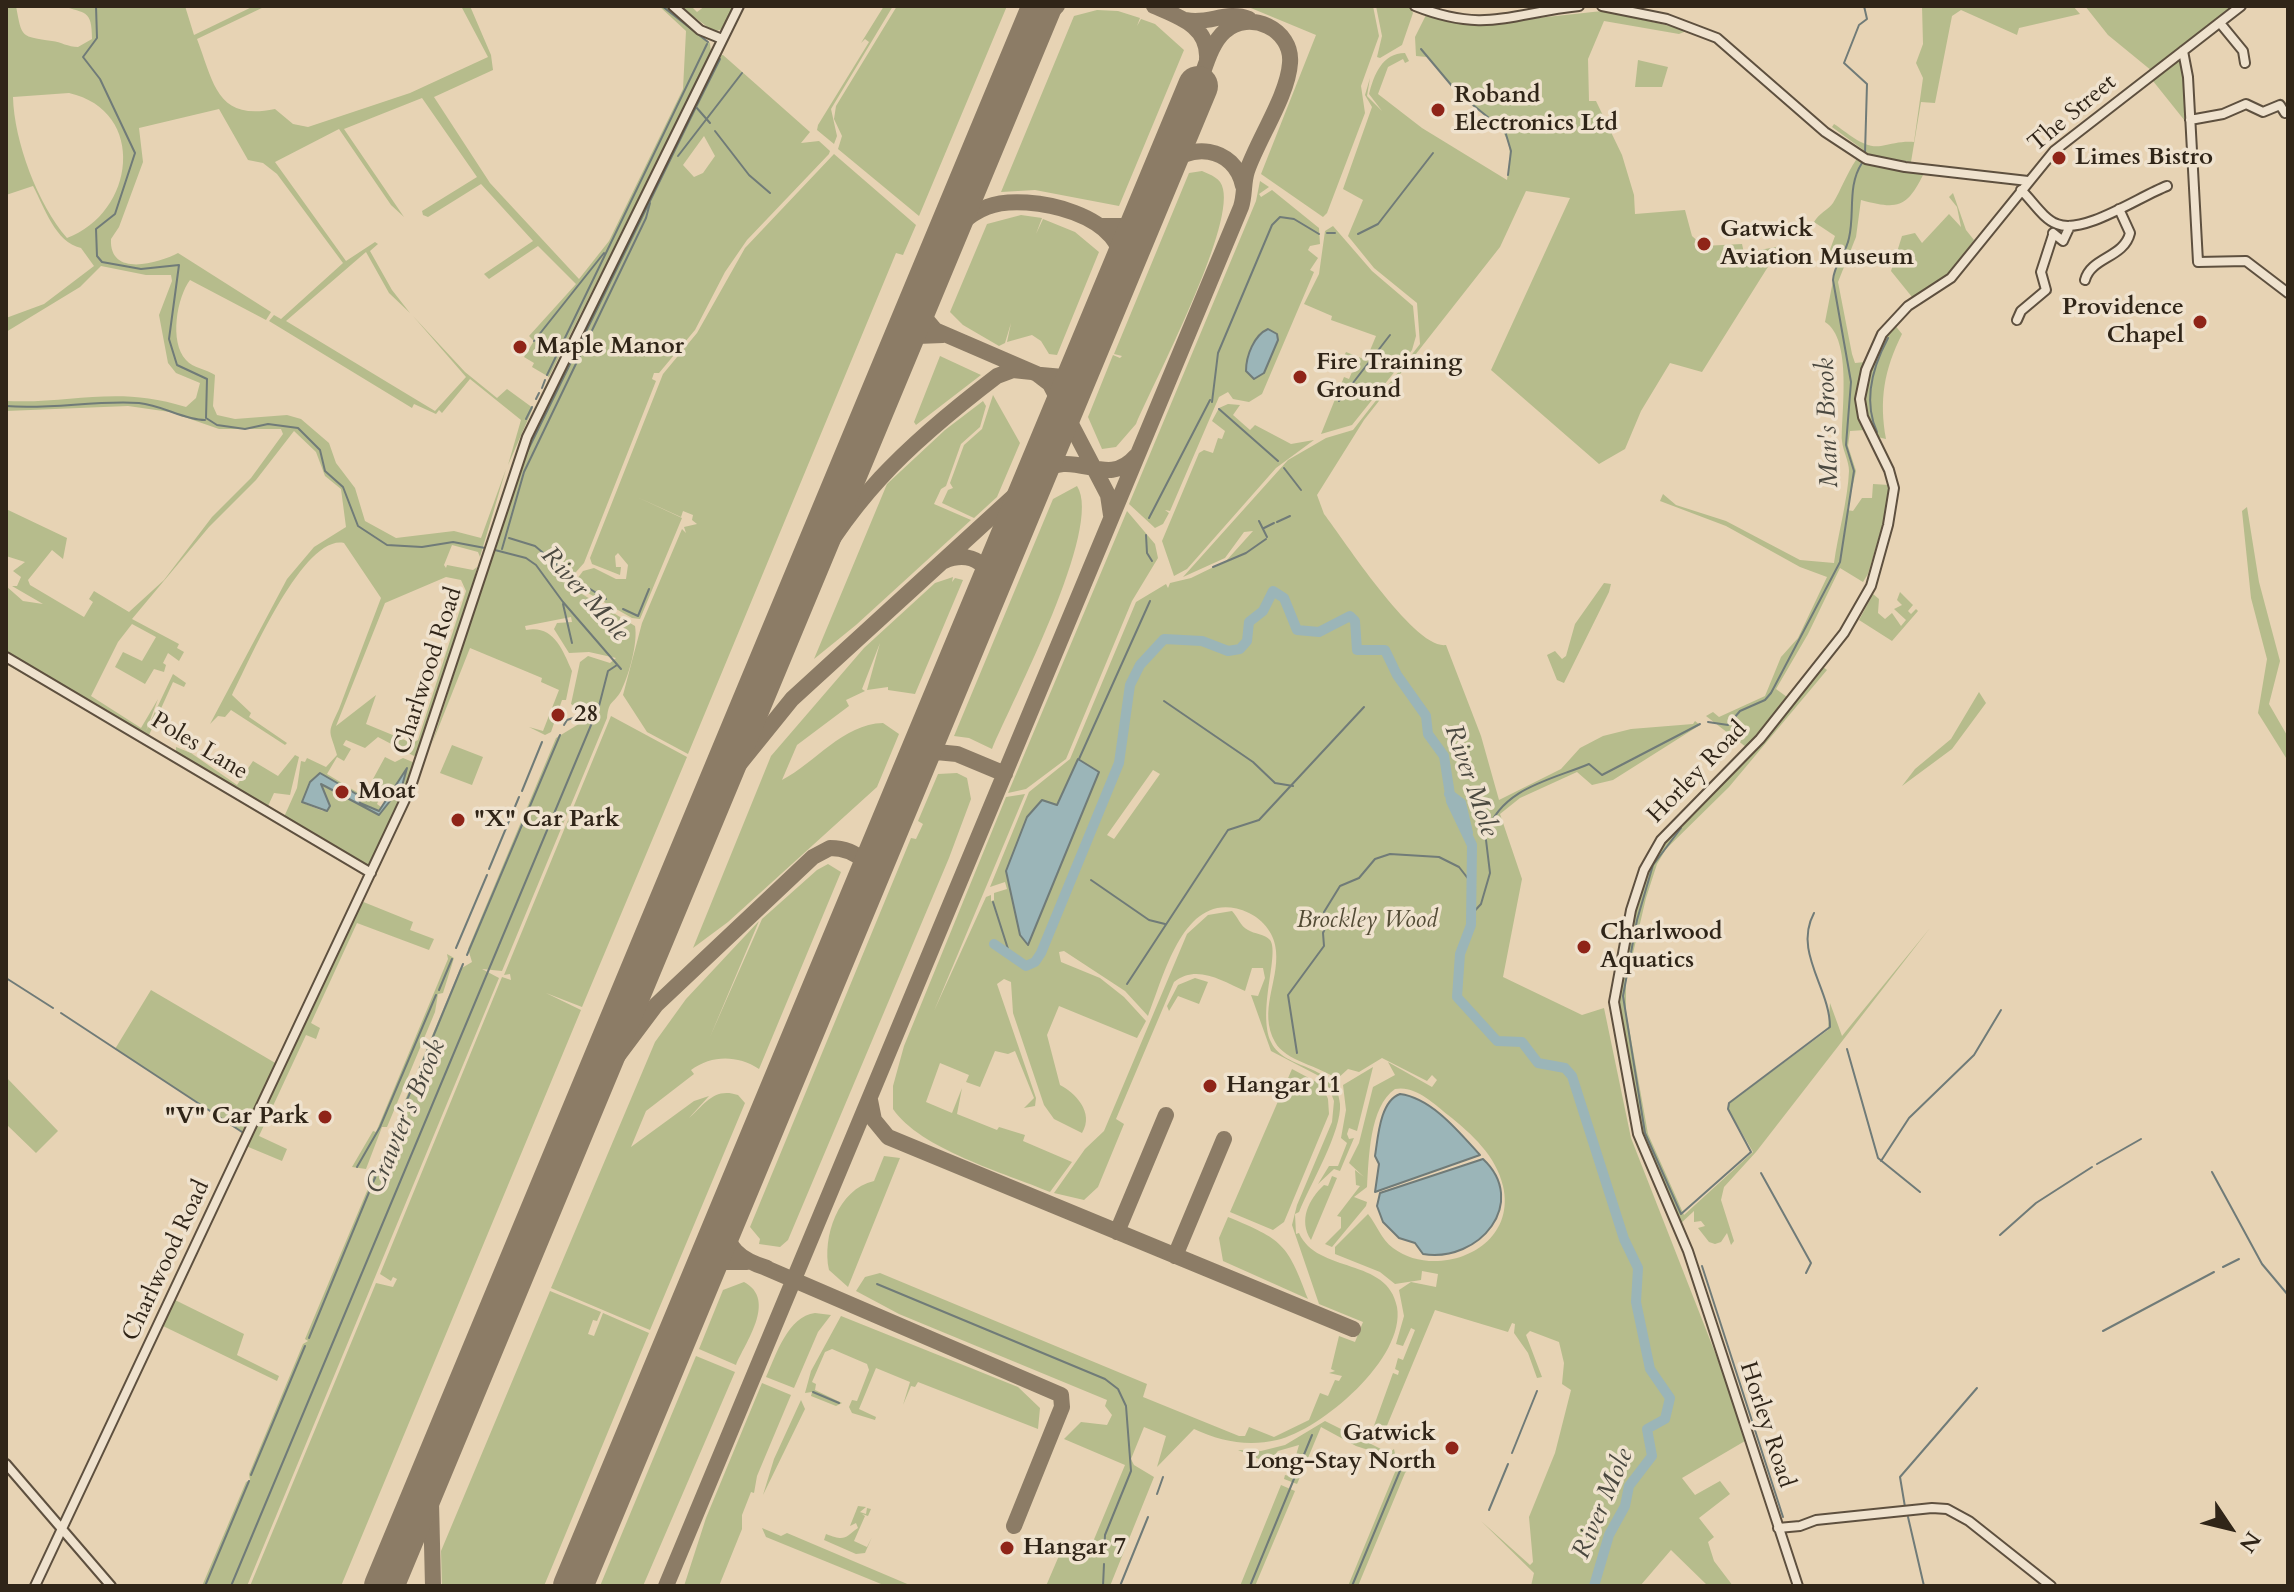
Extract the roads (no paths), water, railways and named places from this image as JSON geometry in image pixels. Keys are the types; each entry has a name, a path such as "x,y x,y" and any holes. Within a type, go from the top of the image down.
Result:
{"street":[{"path":"673,6 700,30 722,39"},
{"name":"Charlwood Road","path":"35,1586 422,761 491,541 534,421 739,6"},
{"path":"1415,6 1448,17 1491,22 1579,6"},
{"path":"1602,6 1667,19 1721,40 1825,132 1866,159 1905,167 2028,181"},
{"name":"The Street","path":"1913,303 1951,278 2028,181 2063,143 2241,6"},
{"path":"2220,23 2243,51 2245,63"},
{"path":"2183,51 2198,262 2246,261 2288,293"},
{"path":"2190,120 2223,114 2246,104 2263,112 2280,105 2285,113"},
{"path":"2263,112 2266,123"},
{"path":"2021,190 2054,223 2070,226 2119,209 2167,186"},
{"path":"2085,280 2088,271 2128,242 2130,233 2119,209"},
{"path":"2017,320 2021,311 2044,293 2046,286 2041,272 2054,223"},
{"path":"2053,235 2063,241 2070,226"},
{"name":"Horley Road","path":"1798,1584 1688,1251 1642,1150 1618,1041 1615,991 1631,910 1651,855 1674,825 1746,754 1817,670 1850,625 1871,586 1888,525 1894,488 1889,470 1863,417 1861,390 1881,337 1913,303"},
{"name":"Poles Lane","path":"6,657 371,873"},
{"path":"6,1464 111,1586"},
{"path":"1778,1528 1800,1526 1816,1520 1945,1509 1969,1521 2051,1586"}],"water":[{"path":"1268,329 1277,334 1278,340 1264,373 1254,379 1246,371 1247,359 1255,341"},
{"path":"1078,759 1099,772 1028,945 1020,935 1006,871 1027,817 1042,800 1057,805"},
{"path":"407,768 402,786 379,815 321,784 330,806 327,811 302,802 310,782 320,773 358,795 360,803 379,811"},
{"path":"1400,1094 1434,1109 1480,1155 1375,1192 1379,1164 1375,1156 1381,1120 1388,1104"},
{"path":"1483,1159 1496,1176 1501,1193 1499,1210 1492,1226 1479,1239 1463,1249 1444,1254 1423,1254 1415,1243 1399,1238 1383,1222 1377,1206 1380,1193"}],"waterway":[{"name":"River Mole","path":"96,6 97,38 83,57 100,79 135,153 115,214 96,229 97,256 102,262 141,269 179,265 169,339 177,365 207,379 206,418 217,425 245,429 268,424 298,428 320,450 325,471 343,487 358,526 387,545 422,547 453,542 485,548"},
{"path":"662,6 708,42"},
{"name":"Man's Brook","path":"1864,6 1867,19 1859,25 1844,63 1867,84 1865,153"},
{"path":"547,375 707,44"},
{"path":"1421,49 1457,92 1505,131 1511,151 1508,175"},
{"path":"696,107 720,59"},
{"path":"678,156 742,73"},
{"path":"525,456 696,107 710,123"},
{"path":"715,131 749,175 770,193"},
{"path":"1358,234 1378,224 1433,153"},
{"name":"Man's Brook","path":"1708,722 1728,725 1740,711 1765,700 1771,693 1840,562 1854,471 1846,445 1851,382 1833,280 1849,238 1854,181 1862,163"},
{"path":"502,549 524,472 646,218 650,203"},
{"path":"1212,402 1218,353 1272,225 1280,217 1294,219 1319,234"},
{"path":"1327,233 1335,233"},
{"path":"534,341 604,253"},
{"path":"1339,401 1390,335"},
{"path":"1877,432 1871,408 1871,385 1888,338"},
{"path":"542,388 545,380"},
{"path":"536,399 539,393"},
{"path":"1149,518 1210,400"},
{"path":"6,406 139,403 205,420"},
{"path":"526,419 532,407"},
{"path":"1219,409 1278,461"},
{"path":"1284,468 1301,490"},
{"path":"1277,522 1290,516"},
{"path":"1259,521 1267,537"},
{"path":"1264,528 1274,523"},
{"path":"1146,535 1147,553 1152,561"},
{"path":"509,538 535,546 567,573"},
{"path":"1213,567 1246,553 1266,539"},
{"name":"River Mole","path":"491,549 526,558 536,565 563,602 621,669"},
{"path":"579,582 606,599"},
{"path":"623,609 638,616 649,589"},
{"name":"River Mole","path":"994,944 1026,966 1035,962 1041,953 1119,763 1130,685 1140,665 1164,639 1202,641 1228,651 1240,649 1247,641 1249,622 1263,611 1273,591 1284,598 1297,630 1319,632 1350,616 1355,621 1357,650 1385,650 1397,675 1426,716 1428,734 1444,756 1451,801 1472,845 1471,925 1460,954 1457,997 1497,1041 1522,1042 1538,1063 1565,1068 1572,1076 1624,1239 1638,1268 1636,1302 1650,1369 1670,1398 1665,1419 1647,1429 1652,1456 1629,1486 1625,1506 1609,1535 1594,1586"},
{"path":"1079,759 1150,601"},
{"path":"563,604 572,643"},
{"name":"Crawter's Brook","path":"231,1586 599,706 608,671 617,665"},
{"path":"1164,701 1253,762 1275,783 1293,786"},
{"path":"1127,984 1228,830 1259,820 1364,707"},
{"path":"583,713 597,710"},
{"path":"564,725 567,720 576,717"},
{"name":"Man's Brook","path":"1487,832 1504,805 1529,788 1589,764 1602,775 1700,724"},
{"path":"467,955 560,735"},
{"path":"522,791 542,742"},
{"path":"1449,794 1461,803 1468,833"},
{"path":"489,869 519,797"},
{"path":"1681,828 1653,865 1637,920 1623,996 1645,1133 1681,1214 1751,1152 1728,1109 1729,1103 1830,1027 1825,998 1808,942 1814,913"},
{"name":"Man's Brook","path":"1470,916 1481,904 1490,873 1486,840"},
{"name":"Man's Brook","path":"1297,1053 1288,995 1324,946 1323,933 1328,921 1324,912 1340,886 1359,878 1375,859 1390,854 1439,857 1459,867 1473,885"},
{"path":"456,948 487,875"},
{"path":"1091,880 1149,920 1165,924"},
{"path":"993,902 1008,949"},
{"path":"439,990 452,959"},
{"path":"309,1338 463,964"},
{"path":"6,978 53,1008"},
{"path":"357,1167 380,1127 436,995"},
{"path":"1881,1161 1909,1118 1974,1055 2001,1010"},
{"path":"61,1013 242,1132"},
{"path":"1847,1049 1878,1158 1920,1192"},
{"path":"2097,1164 2141,1139"},
{"path":"2000,1235 2036,1203 2092,1167"},
{"path":"2212,1172 2262,1264 2288,1295"},
{"path":"1761,1173 1811,1263 1806,1273"},
{"path":"2223,1267 2239,1259"},
{"path":"1702,1266 1783,1517"},
{"path":"2103,1331 2214,1272"},
{"path":"877,1284 1105,1379 1118,1389 1126,1406 1131,1471 1105,1535 1104,1553"},
{"path":"251,1475 305,1346"},
{"path":"1905,1507 1900,1477 1977,1388"},
{"path":"1512,1453 1537,1391"},
{"path":"813,1392 839,1403"},
{"path":"1250,1586 1312,1435"},
{"path":"1489,1510 1508,1464"},
{"path":"1352,1586 1402,1466"},
{"path":"1157,1494 1163,1477"},
{"path":"205,1586 249,1481"},
{"path":"1120,1586 1148,1517"},
{"path":"1908,1517 1924,1586"},
{"path":"1103,1586 1104,1564"}],"place":[{"name":"Roband Electronics Ltd","path":"1438,110"},
{"name":"Limes Bistro","path":"2059,158"},
{"name":"Gatwick Aviation Museum","path":"1704,244"},
{"name":"Providence Chapel","path":"2200,322"},
{"name":"Maple Manor","path":"520,347"},
{"name":"Fire Training Ground","path":"1300,377"},
{"name":"28","path":"558,715"},
{"name":"Moat","path":"342,792"},
{"name":"\"X\" Car Park","path":"458,820"},
{"name":"Charlwood Aquatics","path":"1584,947"},
{"name":"Hangar 11","path":"1210,1086"},
{"name":"\"V\" Car Park","path":"325,1117"},
{"name":"Gatwick Long-Stay North","path":"1452,1448"},
{"name":"Hangar 7","path":"1007,1548"}],"park label":[{"name":"Brockley Wood","path":"1367,921"}]}
